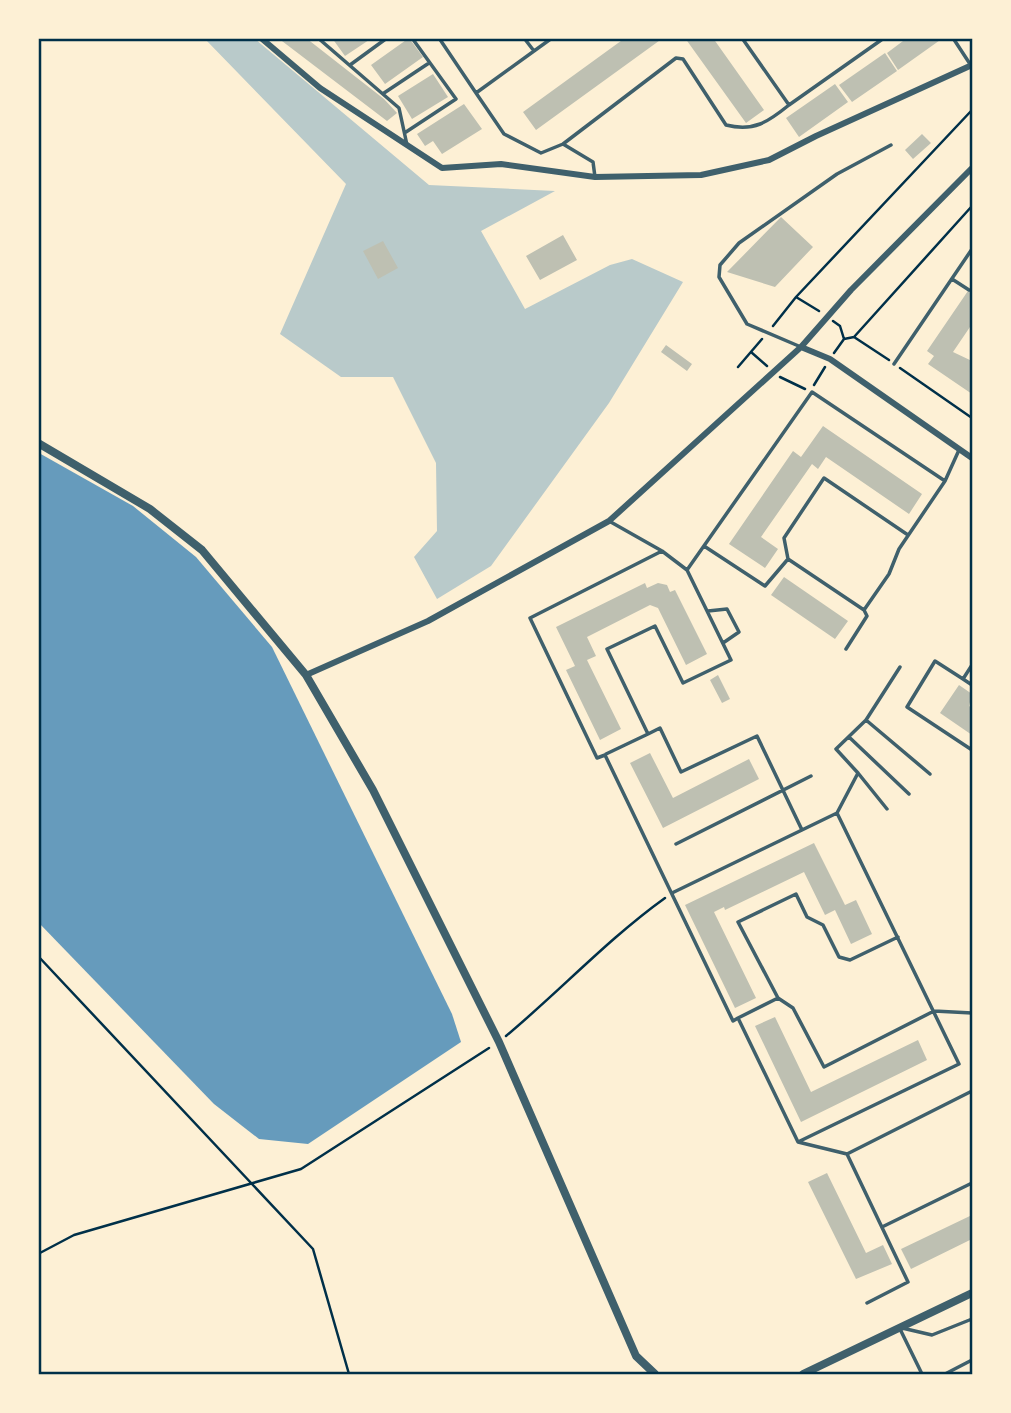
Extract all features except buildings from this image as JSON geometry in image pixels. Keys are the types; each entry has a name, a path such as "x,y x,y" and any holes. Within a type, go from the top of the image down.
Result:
{"street":[{"path":"261,38 320,88 442,168 501,164 595,177 701,175 769,160 971,64"},
{"path":"306,676 428,621 609,521 801,347 851,290 972,168"},
{"path":"801,347 830,359 972,458"},
{"path":"38,443 150,509 202,550 306,676 373,790 499,1042 636,1356 655,1374"},
{"path":"803,1374 972,1293"}],"lane":[{"path":"318,38 399,107 408,147"},
{"path":"350,65 387,38"},
{"path":"406,132 456,99 412,38"},
{"path":"439,38 505,134 541,153 563,144 676,58 683,60 726,125 743,129 768,122 884,38"},
{"path":"524,38 534,51"},
{"path":"476,93 552,38"},
{"path":"742,38 789,105"},
{"path":"953,38 971,64"},
{"path":"384,93 430,63"},
{"path":"563,144 593,162 595,177"},
{"path":"801,347 747,324 719,277 720,265 750,235 837,174 891,145"},
{"path":"894,364 972,249"},
{"path":"952,279 970,290"},
{"path":"687,570 812,392 945,481"},
{"path":"864,610 945,481 960,449"},
{"path":"846,649 867,615 864,610 788,559 783,538 824,478 908,536"},
{"path":"609,521 662,551 687,570 731,660 683,683 655,626 607,649 648,734"},
{"path":"704,546 765,586 788,559"},
{"path":"662,551 530,618 597,758 660,728 681,772 757,736 802,830"},
{"path":"707,611 727,609 739,632 723,643"},
{"path":"972,685 934,661 907,706 972,750"},
{"path":"964,679 972,665"},
{"path":"887,809 836,749 866,720 900,667"},
{"path":"866,720 930,774"},
{"path":"849,737 909,794"},
{"path":"605,755 733,1021 778,998"},
{"path":"672,893 838,813 858,773"},
{"path":"676,844 811,776"},
{"path":"798,1142 959,1064 838,813"},
{"path":"898,937 850,960 839,957 824,925 807,917 796,894 738,922 778,998 793,1008 824,1068 934,1011 972,1013"},
{"path":"738,1018 798,1142"},
{"path":"798,1142 847,1154 972,1091"},
{"path":"847,1154 908,1282 867,1303"},
{"path":"882,1227 972,1183"},
{"path":"900,1327 932,1335 972,1319"},
{"path":"900,1327 922,1374"},
{"path":"945,1374 972,1360"}],"path":[{"path":"796,298 972,110"},
{"path":"844,339 854,337 972,206"},
{"path":"854,337 972,418"},
{"path":"38,1254 74,1235 301,1169 499,1042 578,974 625,927 672,893"},
{"path":"38,956 313,1249 349,1374"}],"shaded area":[{"path":"205,39 255,39 429,185 555,191 481,231 525,309 610,265 632,259 683,282 609,403 491,566 437,599 414,557 437,531 436,463 393,377 341,377 280,334 346,184"}],"water":[{"path":"39,453 133,506 196,557 272,647 452,1014 461,1042 308,1144 259,1139 214,1104 39,923"}]}
